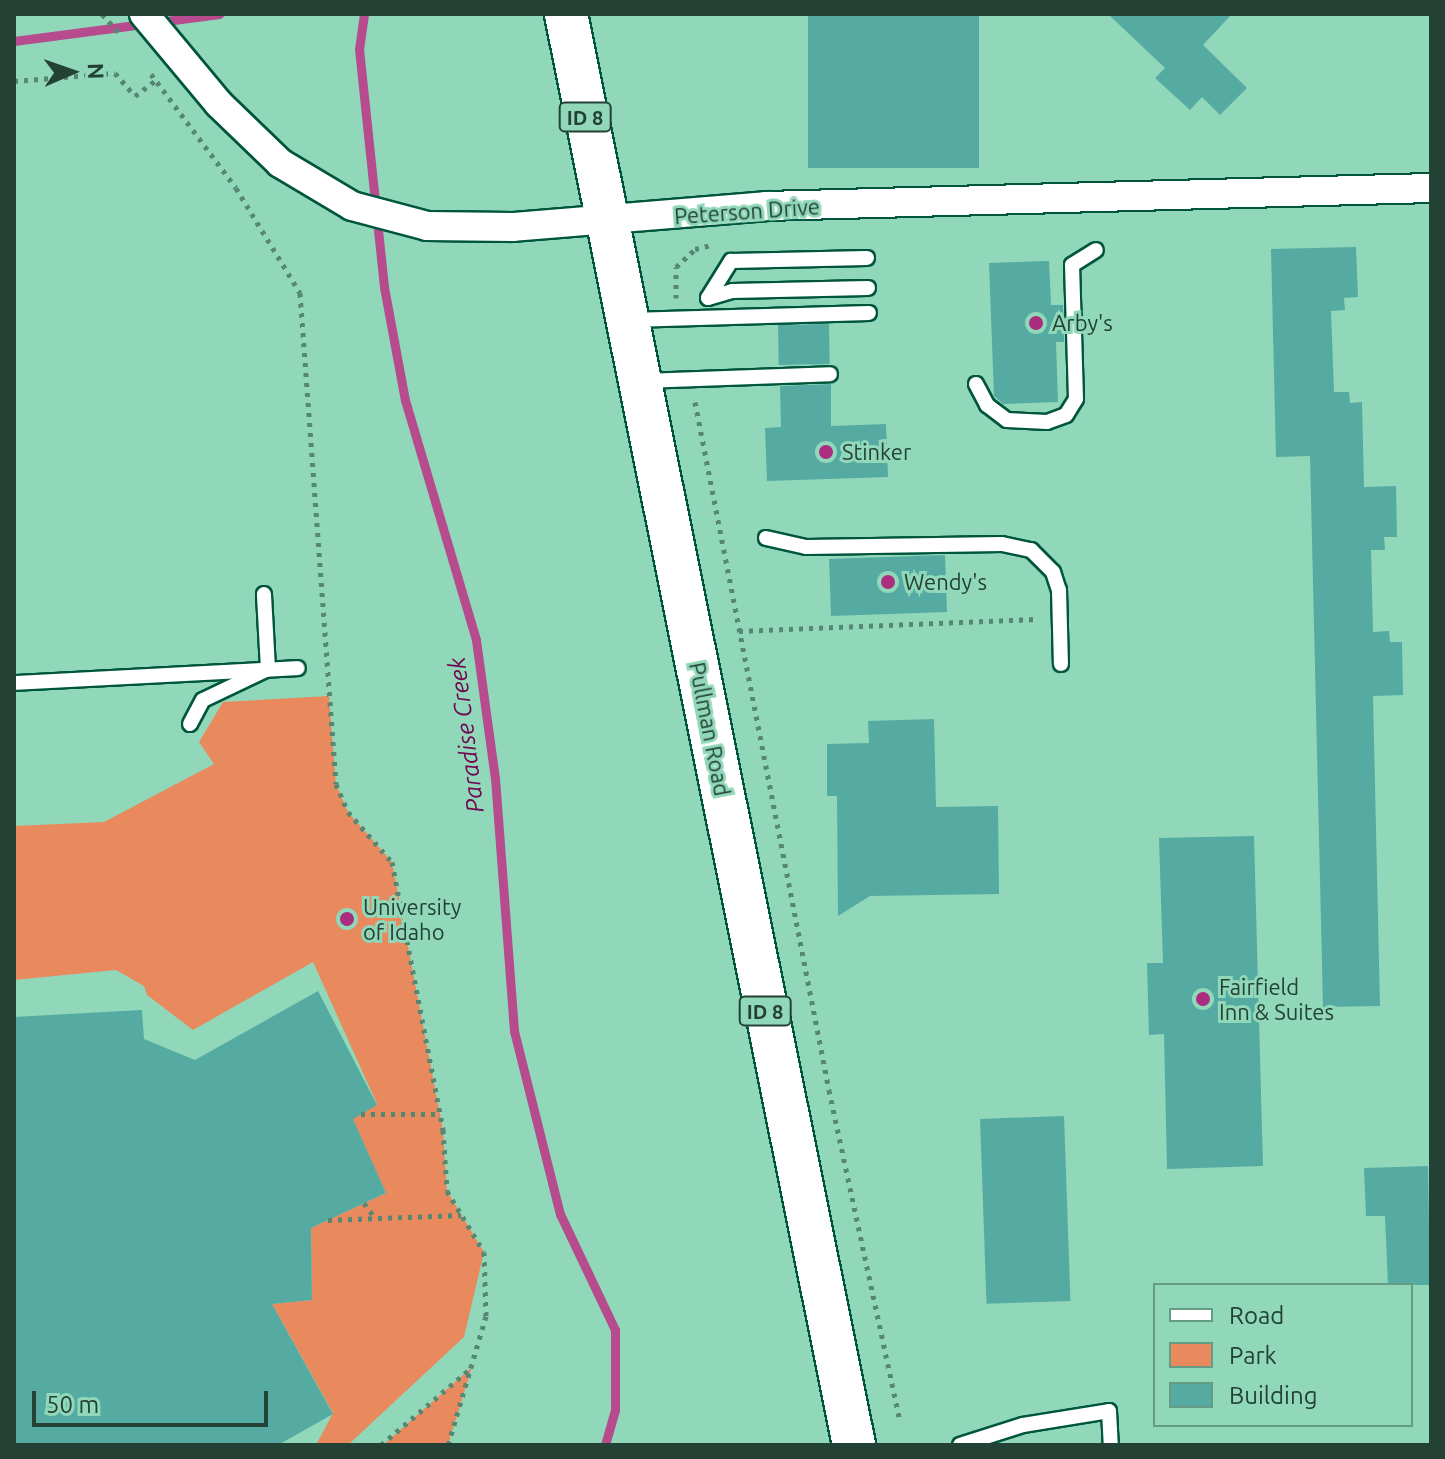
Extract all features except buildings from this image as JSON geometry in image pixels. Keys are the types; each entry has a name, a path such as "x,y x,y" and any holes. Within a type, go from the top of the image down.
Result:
{"main road":[{"name":"Pullman Road","path":"566,14 604,220 854,1445"}],"street":[{"name":"Peterson Drive","path":"144,14 219,104 280,163 352,206 396,221 513,227 766,206 1431,188"}],"lane":[{"path":"976,384 987,405 1007,420 1047,422 1066,415 1076,399 1072,265 1096,250"},
{"path":"867,258 731,261 708,298 732,291 868,288"},
{"path":"626,320 869,313"},
{"path":"638,381 830,374"},
{"path":"766,538 806,547 1002,544 1031,550 1044,559 1059,590 1061,664"},
{"path":"264,594 268,669"},
{"path":"14,683 298,668"},
{"path":"190,724 203,700 268,669"},
{"path":"960,1445 1023,1425 1109,1411 1111,1445"}],"path":[{"path":"148,69 236,188 300,293 336,784 348,812 392,862 440,1114 447,1191 484,1252 486,1316 448,1445"},
{"path":"14,81 115,73 135,96 156,80"},
{"path":"680,319 672,275 695,249 711,245"},
{"path":"691,379 739,631 900,1420"},
{"path":"739,631 1038,619"},
{"path":"361,1114 440,1114"},
{"path":"364,1203 375,1218"},
{"path":"328,1220 462,1215"},
{"path":"381,1445 472,1367"}],"green space":[{"path":"329,696 336,784 348,812 392,862 443,1130 447,1191 484,1252 464,1337 348,1445 316,1445 333,1413 272,1304 312,1300 311,1228 386,1193 352,1118 377,1104 313,962 193,1030 147,995 144,986 116,970 14,980 14,826 104,822 214,764 199,742 223,702"},
{"path":"472,1367 448,1445 383,1445"}],"waterway":[{"name":"Paradise Creek","path":"14,41 219,14"},
{"name":"Paradise Creek","path":"364,14 359,49 384,287 405,400 476,640 495,778 514,1031 560,1214 615,1330 615,1410 605,1445"}],"place":[{"name":"Arby's","path":"1036,323"},
{"name":"Stinker","path":"826,452"},
{"name":"Wendy's","path":"888,582"},
{"name":"University of Idaho","path":"347,919"},
{"name":"Fairfield Inn & Suites","path":"1203,999"}]}
